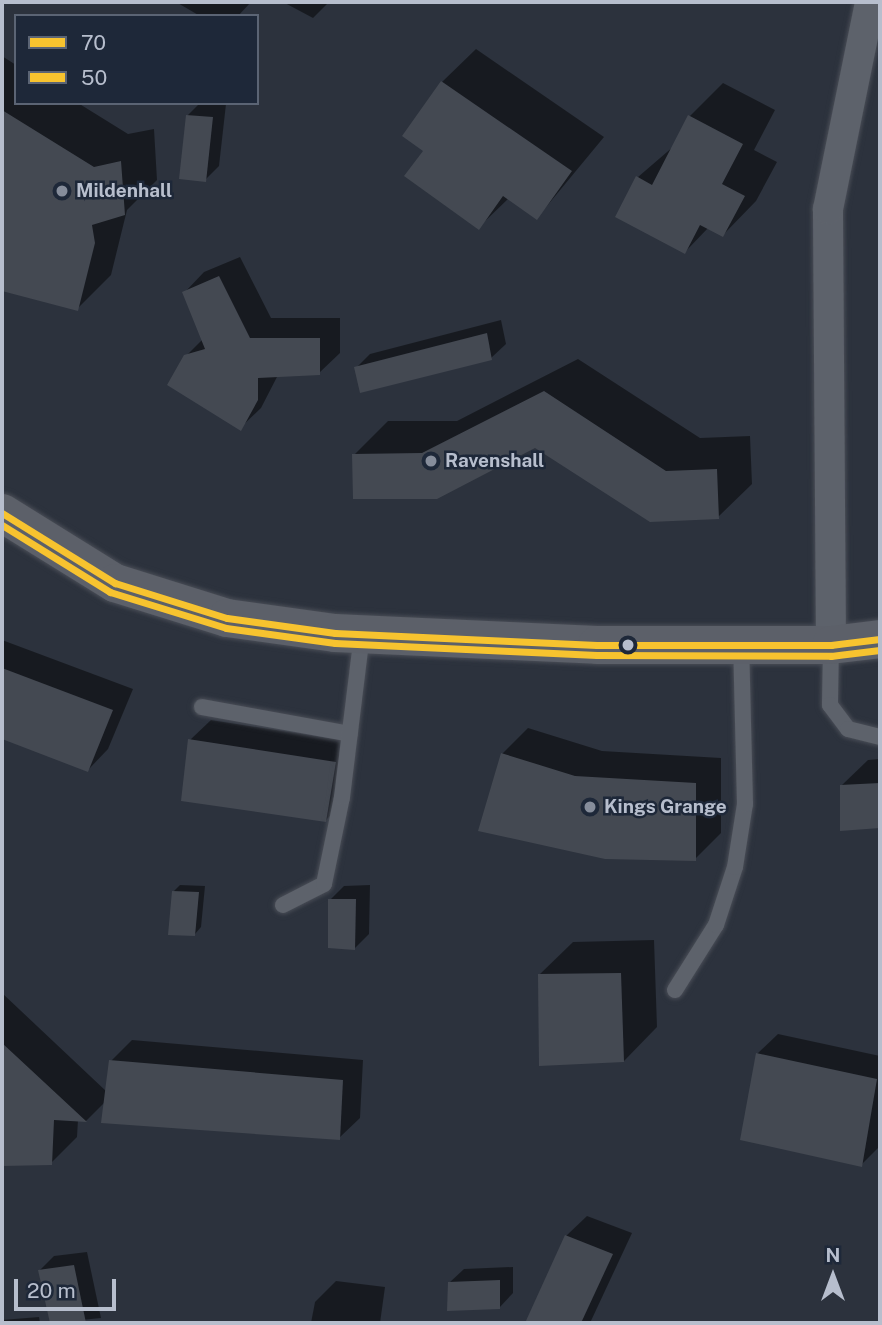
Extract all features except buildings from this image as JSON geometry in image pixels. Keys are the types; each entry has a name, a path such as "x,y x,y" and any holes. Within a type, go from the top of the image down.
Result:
{"street":[{"path":"831,645 828,209 870,2"},
{"path":"2,513 115,583 227,618 362,634 741,645 831,645 880,639"}],"lane":[{"path":"283,905 324,884 350,734 362,634"},
{"path":"675,990 716,925 735,867 745,804 741,645"},
{"path":"831,645 830,705 848,729 880,737"},
{"path":"202,707 350,734"}],"transit line":[{"name":"70","path":"2,513 115,583 227,618 335,633 597,645 831,645 880,639"},
{"name":"50","path":"2,525 110,592 226,628 335,643 597,655 831,656 880,650"}],"place":[{"name":"Mildenhall","path":"62,191"},
{"name":"Ravenshall","path":"431,461"},
{"name":"Kings Grange","path":"590,807"}]}
